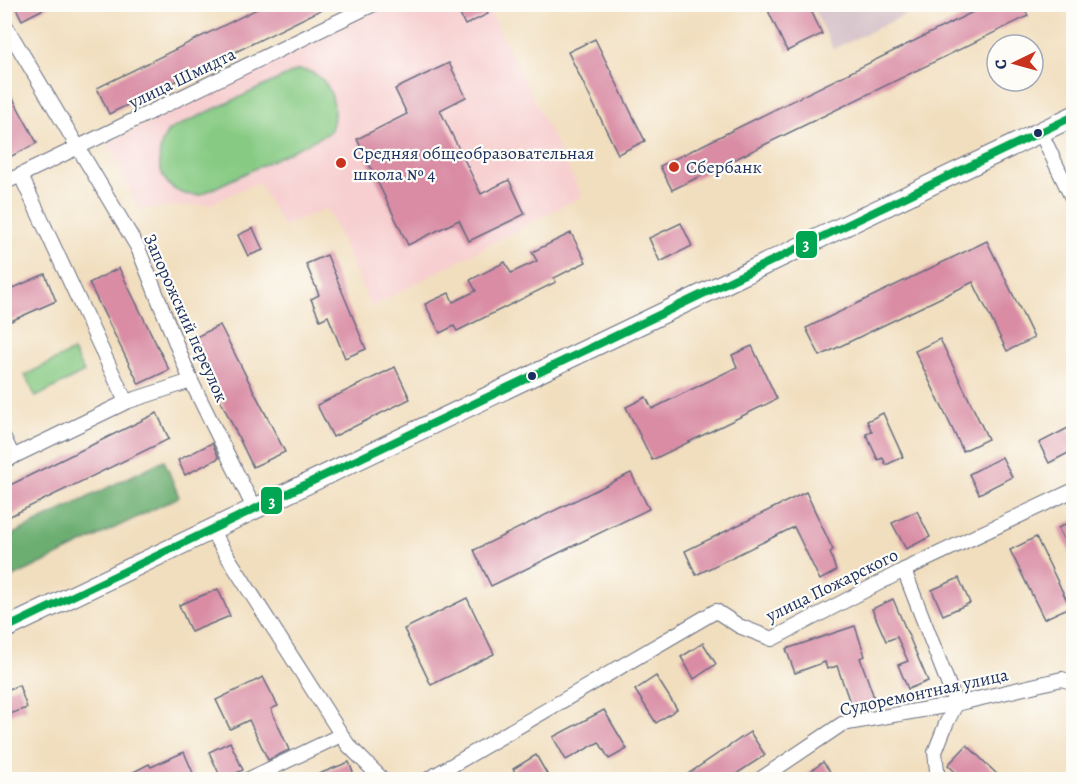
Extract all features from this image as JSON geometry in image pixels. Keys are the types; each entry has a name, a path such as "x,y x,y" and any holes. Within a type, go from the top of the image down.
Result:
{"main road":[{"path":"4,629 1074,116"}],"street":[{"name":"улица Шмидта","path":"4,183 374,4"},
{"name":"Запорожский переулок","path":"4,22 138,248 191,381 254,508"},
{"path":"1040,131 1070,186 1074,202"},
{"path":"21,176 126,402"},
{"path":"4,438 9,459 126,402 191,381"},
{"name":"улица Пожарского","path":"427,780 716,611 739,626 772,639 904,570 1074,490"},
{"path":"210,529 341,735 383,780"},
{"path":"904,570 956,704 935,752 938,780"},
{"name":"Судоремонтная улица","path":"759,780 842,724 956,704 1062,680 1074,683"},
{"path":"247,780 341,735"}],"shaded area":[{"name":"Средняя общеобразовательная школа № 4","path":"390,5 487,5 582,196 371,307 327,208 283,226 258,182 211,204 139,209 108,143"},
{"path":"812,5 900,5 905,15 833,49"}],"green space":[{"path":"298,70 309,71 318,76 330,92 334,113 329,133 200,195 185,194 175,190 168,183 163,175 159,157 164,138 169,130"},
{"path":"73,351 84,372 36,397 25,375"},
{"path":"164,460 179,497 5,581 5,538"}],"building":[{"path":"22,4 53,4 22,20 16,8"},
{"path":"267,4 333,4 109,114 97,88"},
{"path":"455,4 484,4 488,14 465,25"},
{"path":"765,4 808,4 822,34 787,51"},
{"path":"989,4 1023,4 1028,16 993,33 985,33 985,37 672,190 660,166"},
{"path":"595,39 645,141 618,154 568,52"},
{"path":"449,63 466,97 440,110 481,194 509,180 525,214 469,241 459,220 408,245 357,139 407,114 395,89"},
{"path":"4,82 37,143 4,160"},
{"path":"681,223 692,246 660,262 649,238"},
{"path":"253,228 263,250 248,256 238,235"},
{"path":"571,233 586,262 554,278 556,282 457,331 454,326 440,333 425,304 449,293 453,302 476,291 470,280 505,262 511,273 537,261 532,252"},
{"path":"987,241 1034,338 1007,351 973,282 820,356 806,328"},
{"path":"327,255 366,349 345,358 328,316 320,320 311,299 319,295 306,264"},
{"path":"119,268 169,370 139,384 89,283"},
{"path":"45,274 56,301 4,324 4,292"},
{"path":"220,325 285,452 253,467 192,339"},
{"path":"940,339 988,439 963,451 915,351"},
{"path":"752,346 777,399 652,460 626,407 646,397 652,409 737,367 732,355"},
{"path":"395,367 410,399 333,437 317,405"},
{"path":"157,413 169,439 4,519 4,488"},
{"path":"883,413 903,457 886,465 883,458 878,460 866,434 872,432 867,421"},
{"path":"1068,428 1074,439 1074,450 1049,463 1039,443"},
{"path":"212,443 219,458 185,475 178,460"},
{"path":"1002,457 1012,477 979,494 969,474"},
{"path":"631,473 649,509 491,586 474,550"},
{"path":"806,492 833,550 830,552 836,571 820,580 794,527 696,575 685,551"},
{"path":"917,511 930,537 906,549 892,523"},
{"path":"1074,520 1074,560 1058,528"},
{"path":"1036,537 1070,607 1044,619 1010,550"},
{"path":"959,578 970,603 943,615 932,590"},
{"path":"218,589 230,616 191,632 179,605"},
{"path":"467,598 494,654 431,685 404,629"},
{"path":"893,599 928,681 908,689 898,665 908,661 897,637 886,641 872,609"},
{"path":"855,626 865,656 860,658 876,703 853,711 837,666 827,669 825,662 795,673 786,649"},
{"path":"703,643 716,664 694,679 681,657"},
{"path":"656,676 677,709 656,723 635,690"},
{"path":"263,677 278,706 271,709 289,750 268,760 249,720 230,729 216,700"},
{"path":"19,685 27,708 4,716 4,691"},
{"path":"604,710 627,749 609,759 599,742 566,760 553,737"},
{"path":"750,732 765,755 727,780 679,780"},
{"path":"230,742 243,770 222,780 209,752"},
{"path":"967,745 1003,780 963,780 948,765"},
{"path":"184,752 196,780 118,780 149,764 151,767"},
{"path":"536,755 547,774 537,780 520,780 513,769"},
{"path":"349,762 356,780 306,780 306,779"},
{"path":"823,762 836,780 799,780"}],"transit line":[{"name":"3","path":"4,629 1074,116"}],"place":[{"name":"Средняя общеобразовательная школа № 4","path":"341,163"},
{"name":"Сбербанк","path":"674,167"}]}
